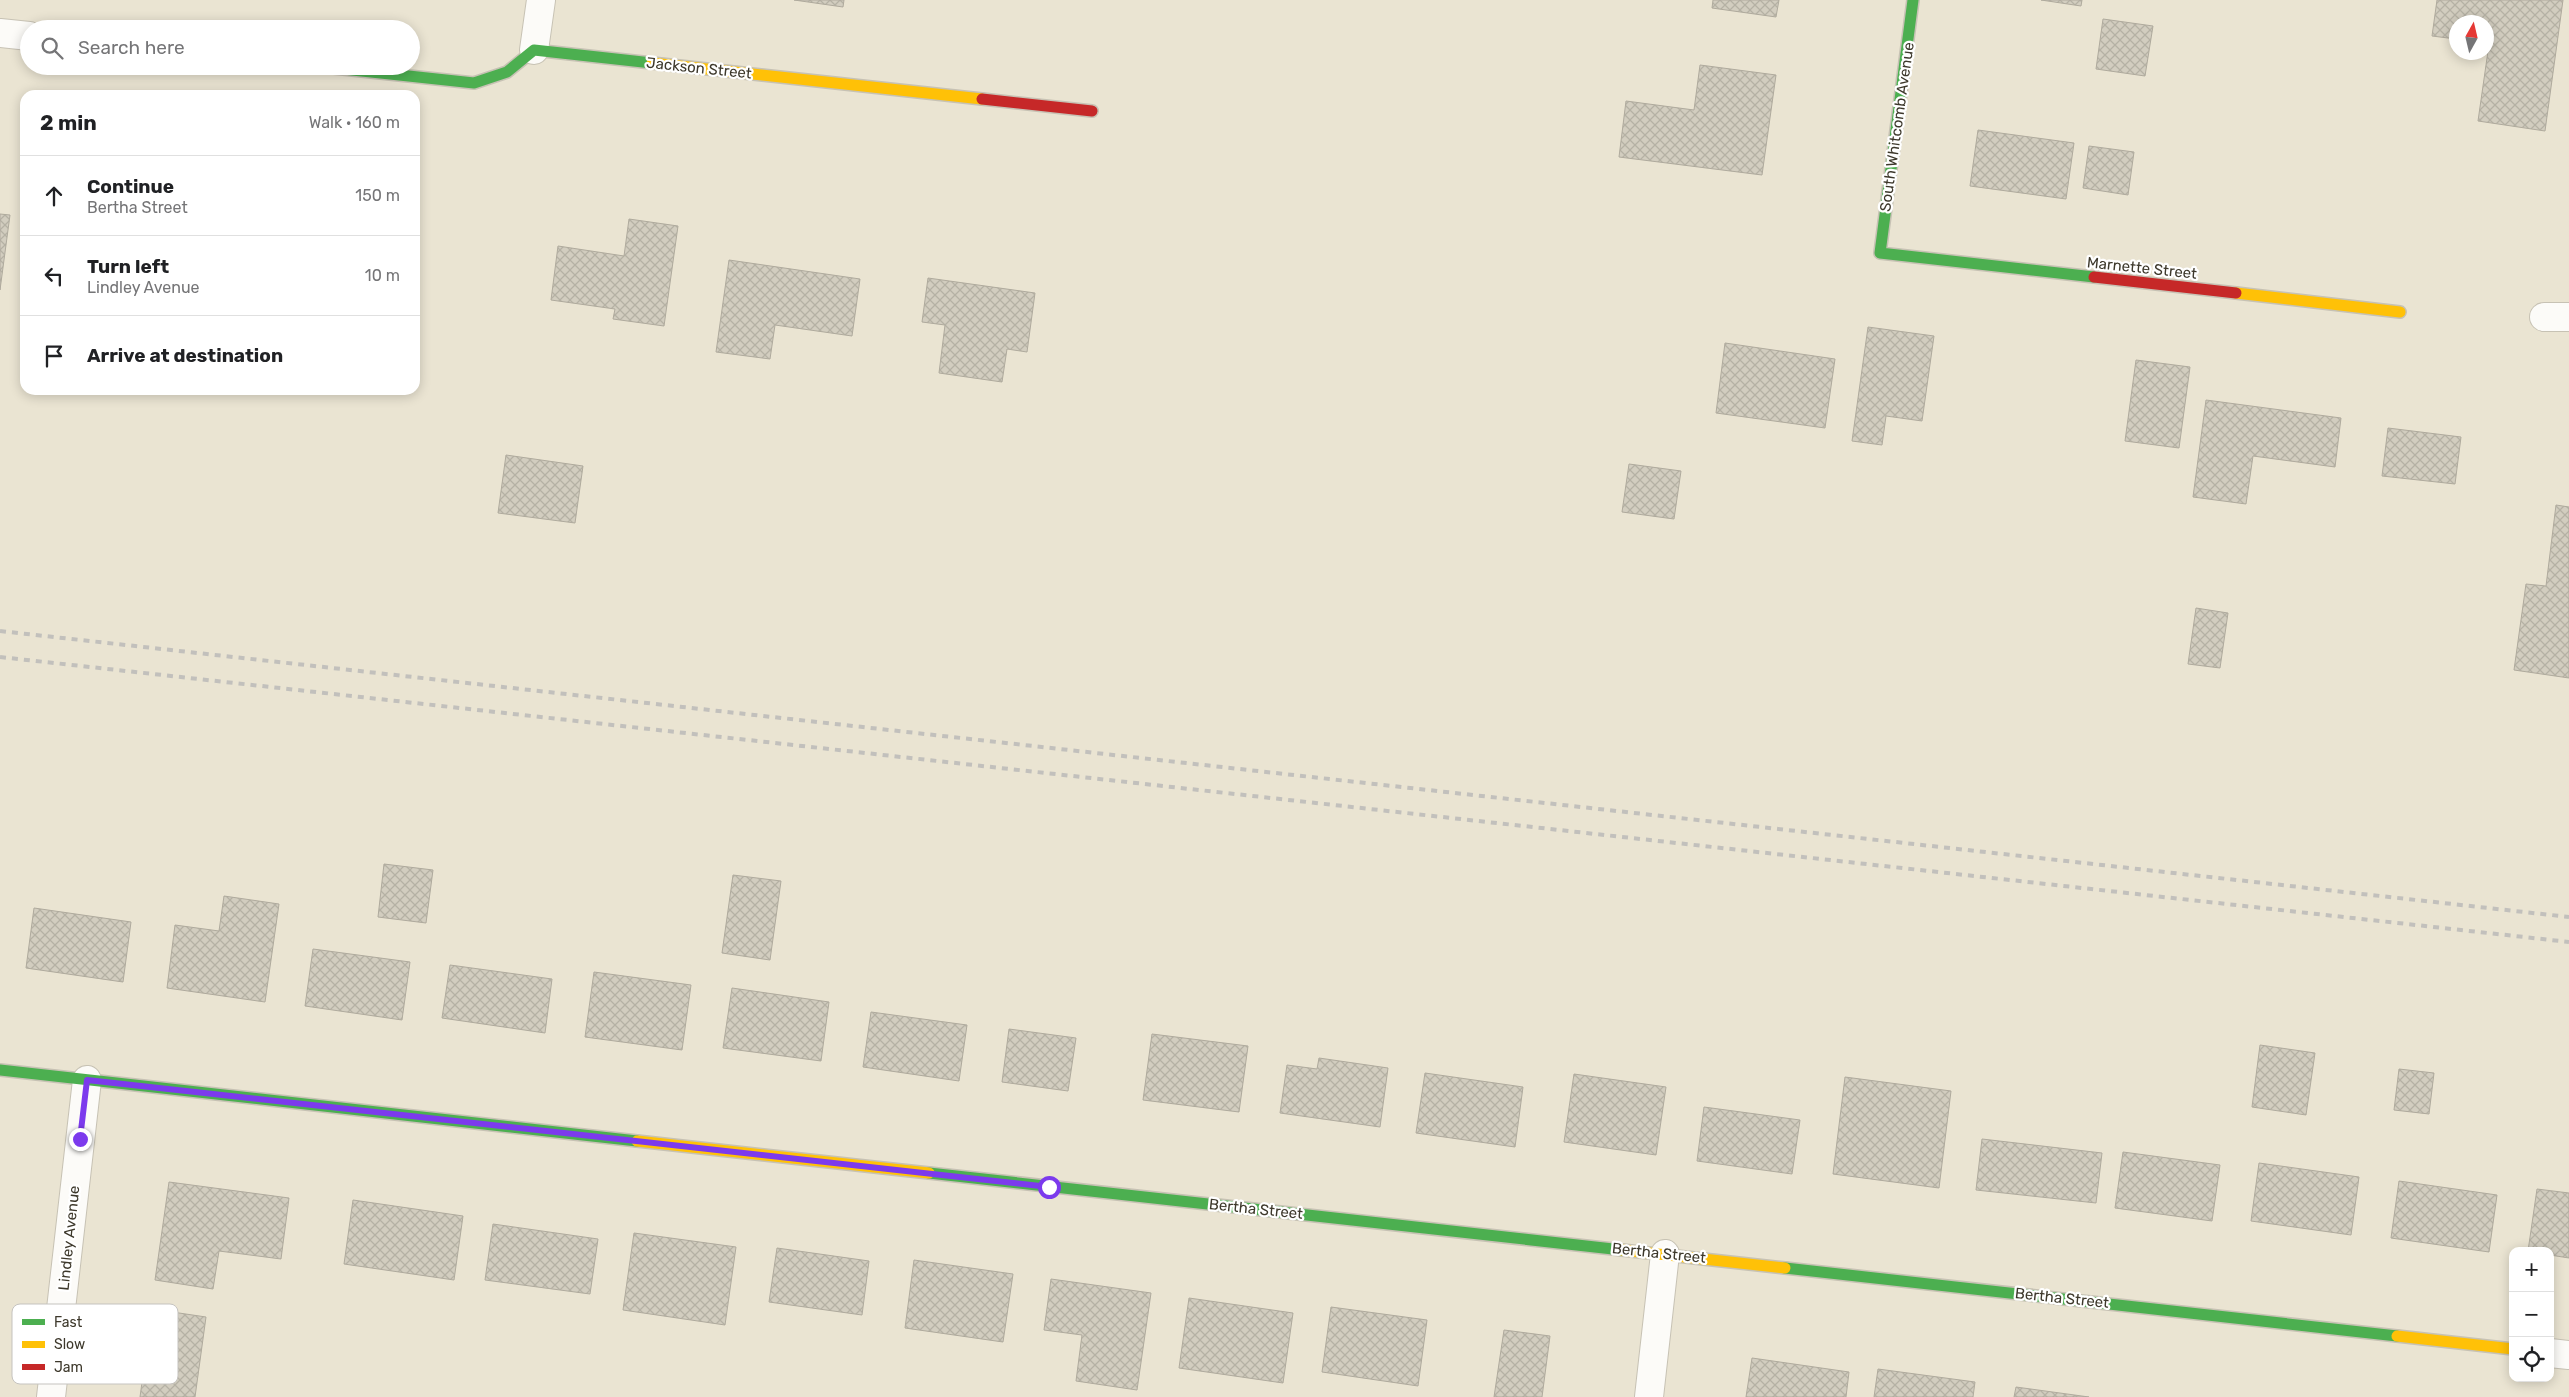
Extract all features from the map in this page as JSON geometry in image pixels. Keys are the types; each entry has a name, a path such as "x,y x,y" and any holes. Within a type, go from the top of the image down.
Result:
{"street":[{"path":"399,75 474,83 494,79 527,59 534,50 540,0"},
{"name":"South Whitcomb Avenue","path":"1880,253 1914,0"},
{"path":"0,33 20,35"},
{"name":"Jackson Street","path":"534,50 1092,111"},
{"name":"Marnette Street","path":"1880,253 2400,312"},
{"name":"Bertha Street","path":"0,1070 2509,1349"},
{"name":"Lindley Avenue","path":"62,1304 87,1080"},
{"path":"1649,1397 1665,1254"},
{"path":"2554,1353 2569,1355"},
{"name":"Lindley Avenue","path":"51,1397 52,1384"}],"building":[{"path":"794,0 844,0 843,7"},
{"path":"1713,0 1779,0 1776,17 1712,8"},
{"path":"2041,0 2082,0 2081,6"},
{"path":"2437,0 2563,0 2545,131 2478,121 2487,60 2494,60 2494,15 2449,15 2449,38 2432,36"},
{"path":"2103,19 2153,26 2145,76 2096,69"},
{"path":"1700,65 1776,75 1762,175 1619,157 1626,101 1694,110"},
{"path":"1978,130 2074,143 2066,199 1970,186"},
{"path":"2089,146 2134,152 2128,195 2083,188"},
{"path":"0,214 10,215 0,290"},
{"path":"629,219 678,226 664,326 613,319 615,309 551,300 558,246 624,256"},
{"path":"729,260 860,279 852,336 775,325 770,359 716,352"},
{"path":"928,278 1035,293 1027,352 1007,349 1002,382 939,373 945,325 922,322"},
{"path":"1868,327 1934,336 1922,421 1886,416 1882,445 1852,441"},
{"path":"1725,343 1835,359 1825,428 1716,413"},
{"path":"2136,360 2190,367 2179,448 2125,441"},
{"path":"2206,400 2341,418 2335,467 2253,456 2246,504 2193,497"},
{"path":"2388,428 2461,437 2455,484 2382,476"},
{"path":"506,455 583,466 575,523 498,513"},
{"path":"1629,464 1681,471 1674,519 1622,512"},
{"path":"2556,505 2569,507 2569,678 2514,670 2526,584 2546,586"},
{"path":"2196,608 2228,613 2220,668 2188,664"},
{"path":"384,864 433,870 426,923 378,917"},
{"path":"733,875 781,881 770,960 722,953"},
{"path":"224,896 279,904 265,1002 167,988 175,925 219,931"},
{"path":"34,908 131,922 123,982 26,968"},
{"path":"313,949 410,962 402,1020 305,1006"},
{"path":"450,965 552,979 545,1033 442,1018"},
{"path":"594,972 691,985 682,1050 585,1037"},
{"path":"732,988 829,1002 821,1061 723,1048"},
{"path":"871,1012 967,1025 959,1081 863,1067"},
{"path":"1009,1029 1076,1038 1068,1091 1002,1082"},
{"path":"1152,1034 1248,1046 1239,1112 1143,1100"},
{"path":"2260,1045 2315,1053 2306,1115 2252,1107"},
{"path":"1319,1058 1388,1068 1380,1127 1280,1113 1287,1065 1317,1069"},
{"path":"2399,1069 2434,1073 2429,1114 2394,1110"},
{"path":"1425,1073 1523,1087 1515,1147 1416,1133"},
{"path":"1574,1074 1666,1087 1656,1155 1564,1142"},
{"path":"1845,1077 1951,1091 1939,1188 1833,1174"},
{"path":"1704,1107 1800,1120 1792,1174 1697,1161"},
{"path":"1982,1139 2102,1153 2096,1203 1976,1190"},
{"path":"2123,1152 2220,1165 2212,1221 2115,1208"},
{"path":"2259,1163 2359,1177 2351,1235 2251,1221"},
{"path":"2399,1181 2497,1195 2489,1252 2391,1238"},
{"path":"169,1182 289,1198 281,1259 219,1251 213,1289 155,1280"},
{"path":"2537,1189 2569,1193 2569,1258 2554,1256 2554,1247 2529,1247"},
{"path":"353,1200 463,1216 454,1280 344,1264"},
{"path":"493,1224 598,1239 590,1294 485,1280"},
{"path":"634,1233 736,1247 725,1325 623,1310"},
{"path":"777,1248 869,1261 862,1315 769,1302"},
{"path":"914,1260 1013,1274 1003,1342 905,1328"},
{"path":"1051,1279 1151,1293 1137,1390 1076,1381 1082,1335 1044,1330"},
{"path":"1189,1298 1293,1313 1283,1383 1179,1368"},
{"path":"1331,1307 1427,1320 1418,1386 1322,1372"},
{"path":"178,1313 206,1317 195,1397 140,1397 142,1384 178,1384"},
{"path":"1504,1330 1550,1336 1542,1397 1494,1397"},
{"path":"1752,1358 1849,1372 1846,1397 1746,1397"},
{"path":"1878,1369 1975,1382 1973,1397 1874,1397"},
{"path":"2016,1387 2089,1397 2014,1397"}],"railway":[{"path":"0,631 2569,917"},
{"path":"0,657 2569,942"}],"traffic: fast":[{"path":"1913,0 1880,253 2094,277"},
{"path":"399,75 474,83 507,72 534,50 652,63"},
{"path":"0,1070 637,1141"},
{"path":"929,1173 1622,1250"},
{"path":"1785,1268 2397,1336"}],"traffic: slow":[{"path":"652,63 982,99"},
{"path":"2236,293 2400,312"},
{"path":"637,1141 929,1173"},
{"path":"1622,1250 1785,1268"},
{"path":"2397,1336 2509,1349"}],"traffic: jam":[{"path":"982,99 1092,111"},
{"path":"2094,277 2236,293"}],"route":[{"path":"80,1139 87,1080 1049,1187"}]}
